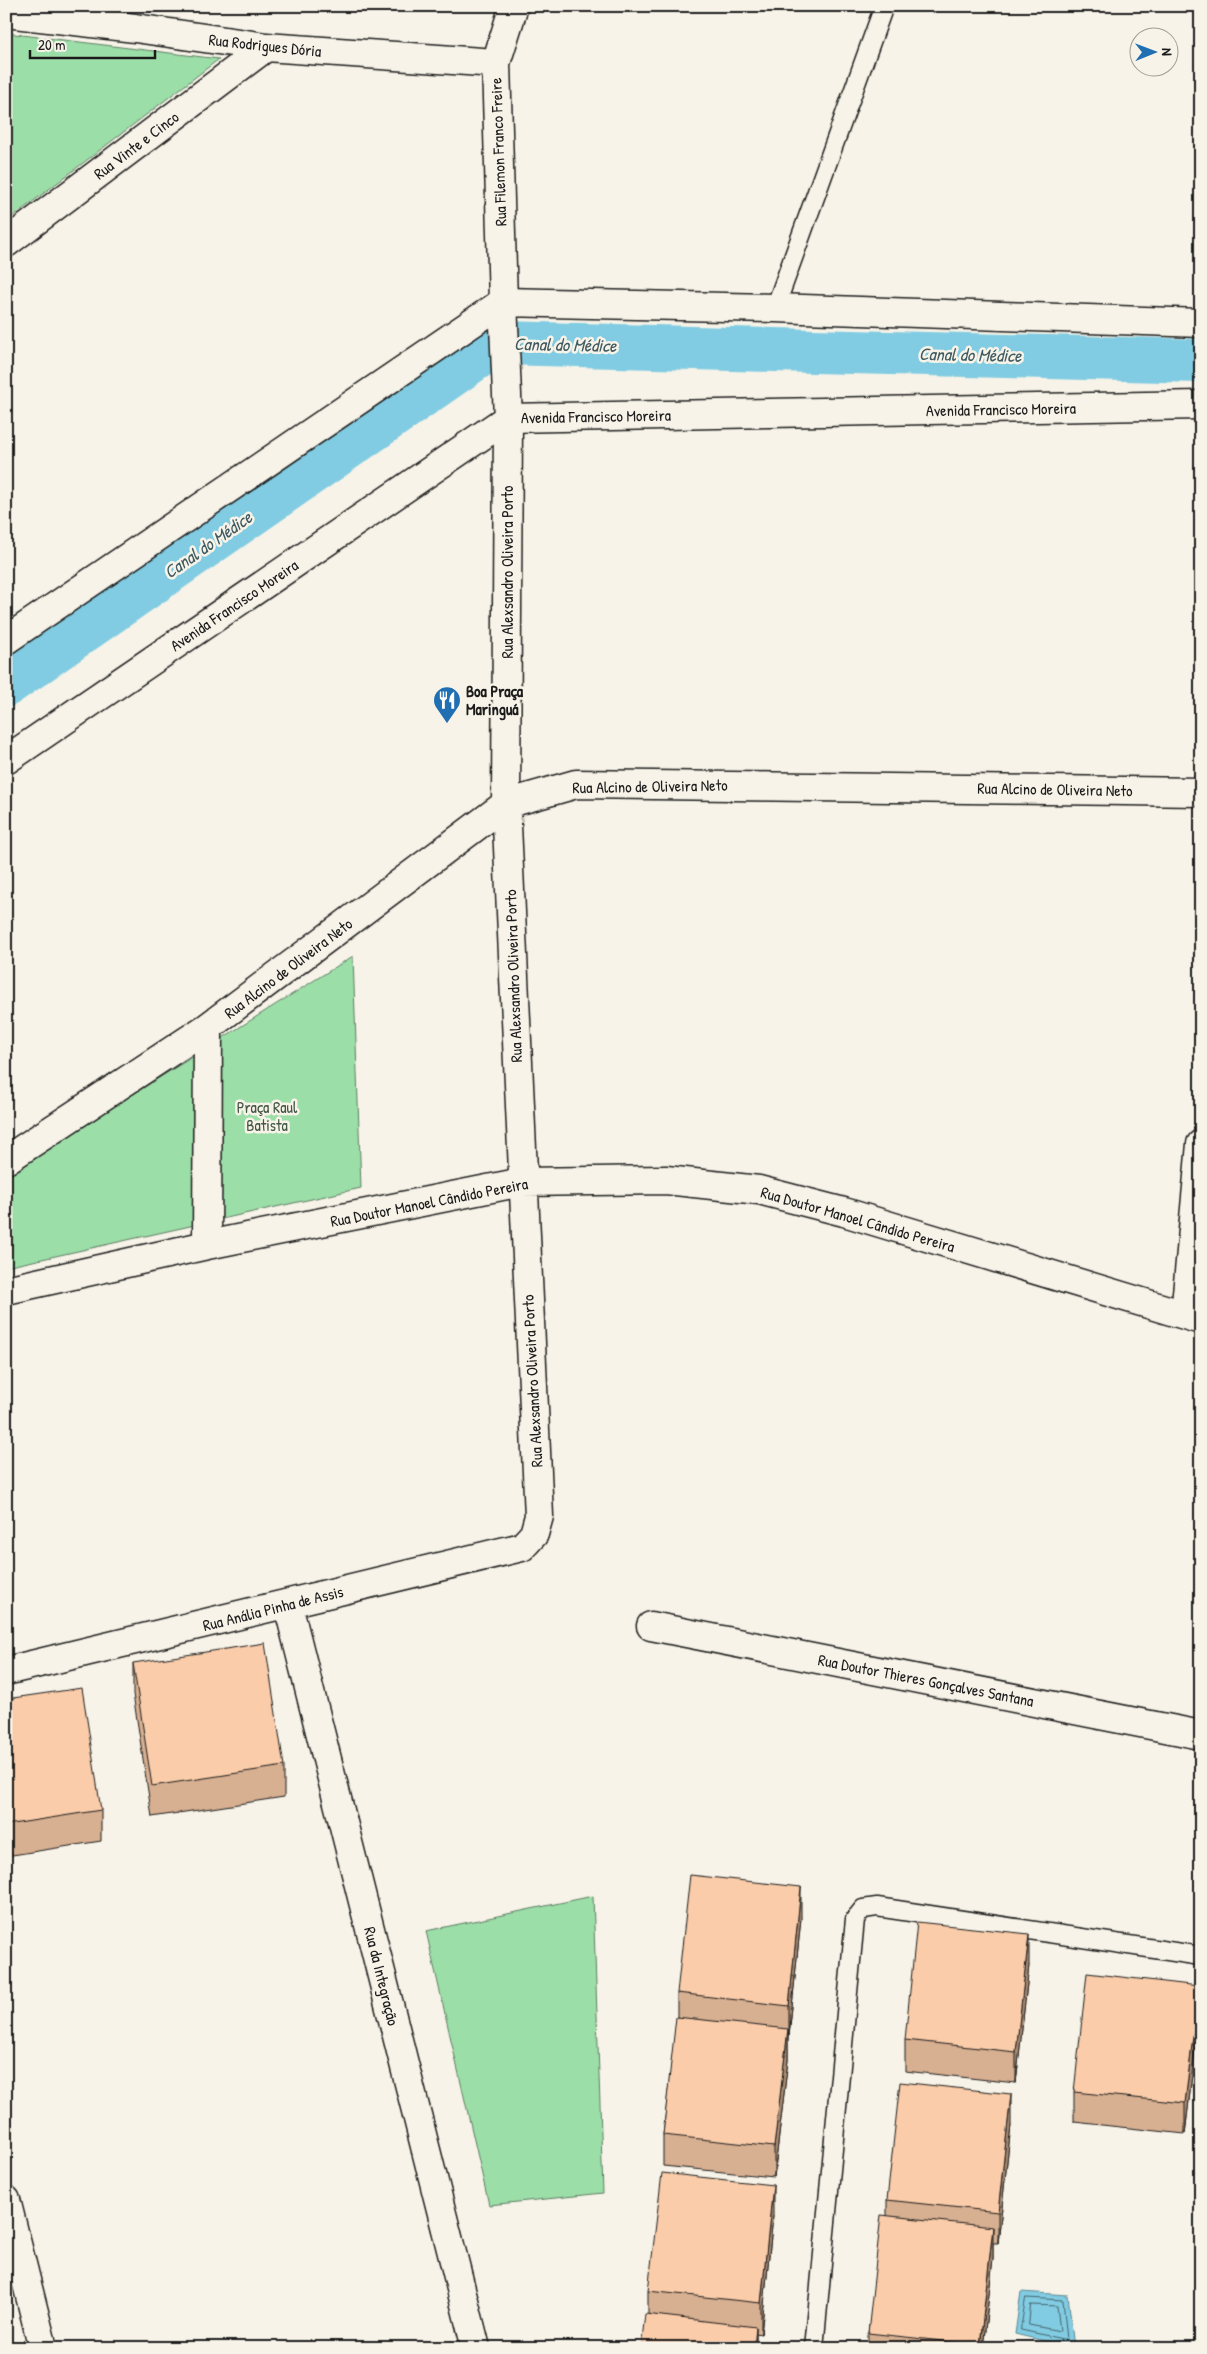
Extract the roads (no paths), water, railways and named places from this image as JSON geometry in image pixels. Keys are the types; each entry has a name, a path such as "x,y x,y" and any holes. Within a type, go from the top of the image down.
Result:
{"street":[{"name":"Rua Filemon Franco Freire","path":"507,412 496,63 514,6"},
{"name":"Rua Rodrigues Dória","path":"6,13 137,17 266,47 496,63"},
{"name":"Rua Vinte e Cinco","path":"6,243 266,47"},
{"path":"6,640 503,306 775,308 1201,323"},
{"name":"Avenida Francisco Moreira","path":"6,760 507,412 1201,405"},
{"name":"Rua Alexsandro Oliveira Porto","path":"507,412 506,804 522,1182 539,1516 534,1534"},
{"name":"Rua Alcino de Oliveira Neto","path":"6,1160 208,1027 506,804 576,784 1201,792"},
{"path":"208,1027 208,1245"},
{"path":"1193,1317 1201,1144"},
{"name":"Rua Doutor Manoel Cândido Pereira","path":"6,1290 208,1245 522,1182 666,1180 758,1190 844,1212 1193,1317"},
{"name":"Rua Anália Pinha de Assis","path":"6,1671 288,1605 522,1547 534,1534"},
{"name":"Rua da Integração","path":"288,1605 476,2348"},
{"name":"Rua Doutor Thieres Gonçalves Santana","path":"652,1626 1201,1735"},
{"path":"6,2200 43,2348"}],"lane":[{"path":"775,308 884,6"},
{"path":"814,2348 855,1918 863,1909 877,1906 1201,1956"}],"water":[{"path":"1021,2292 1068,2295 1074,2348 1015,2334"}],"waterway":[{"name":"Canal do Médice","path":"6,685 498,343 1201,361"}],"place":[{"name":"Boa Praça Maringuá","path":"447,724"}],"park label":[{"name":"Praça Raul Batista","path":"267,1116"}]}
